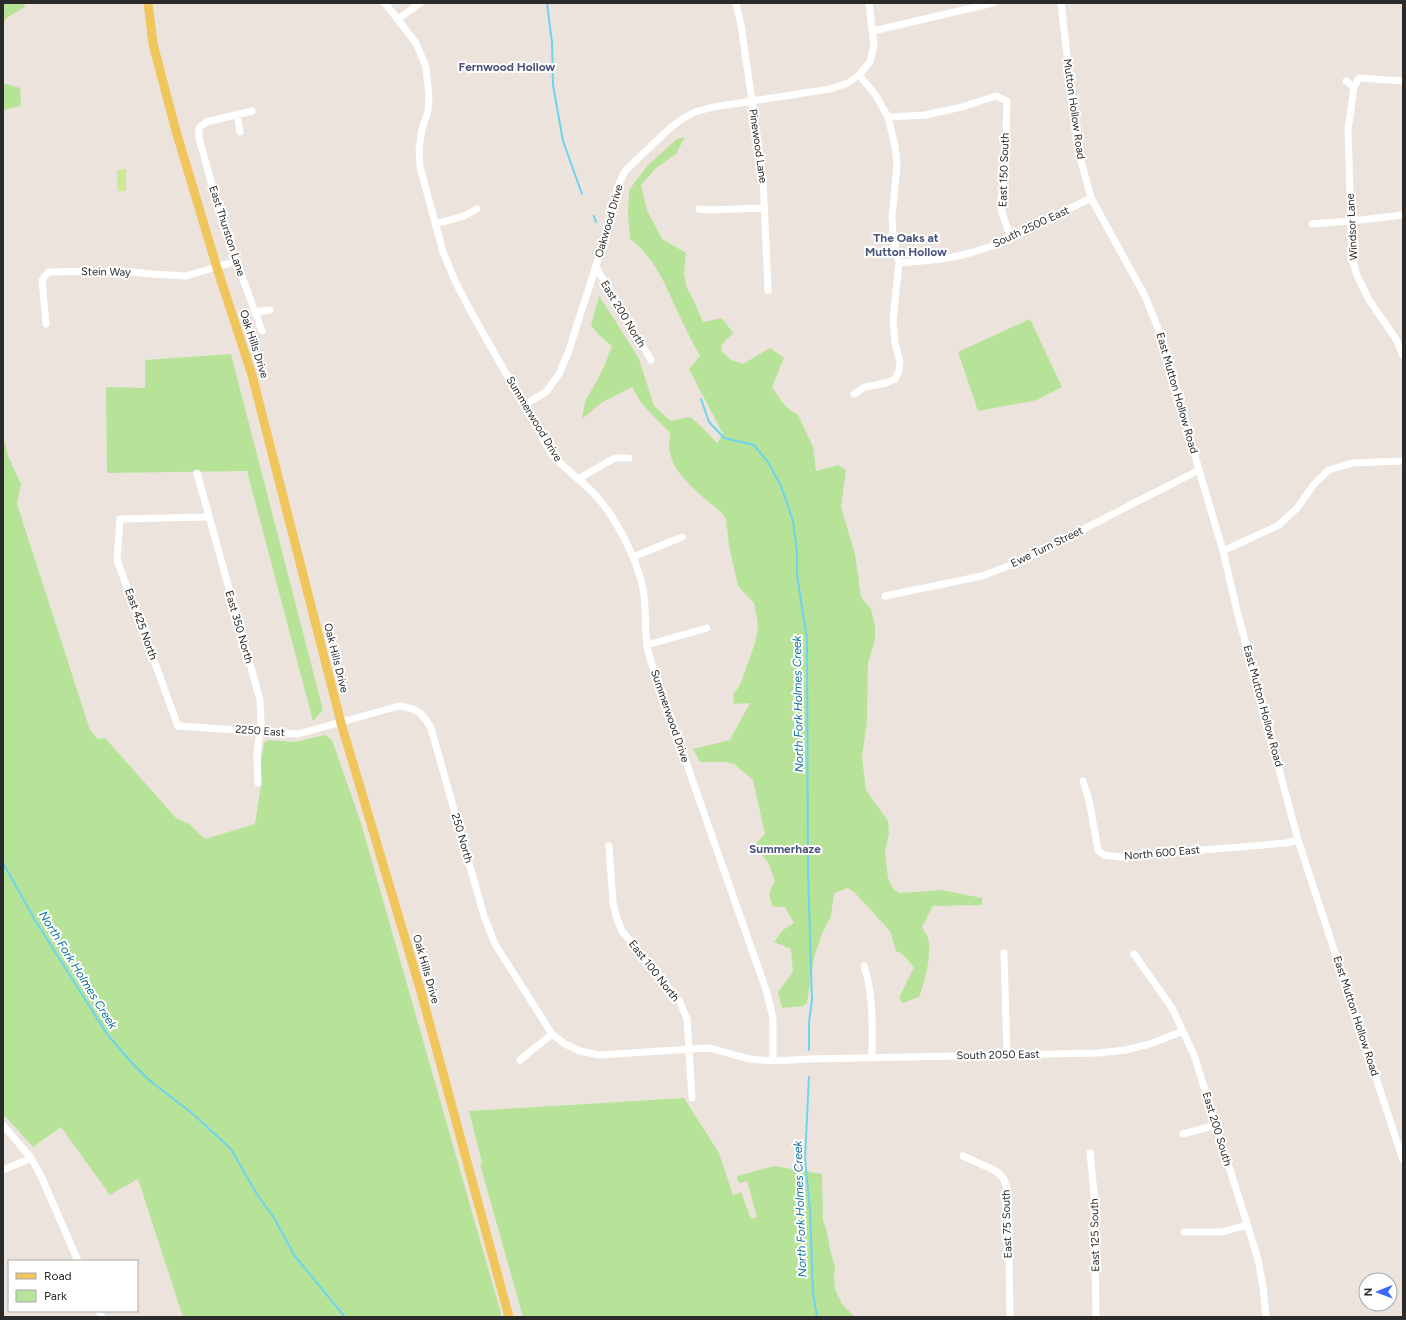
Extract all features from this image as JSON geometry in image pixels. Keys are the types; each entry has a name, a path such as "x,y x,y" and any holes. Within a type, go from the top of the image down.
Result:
{"main road":[{"name":"Oak Hills Drive","path":"148,3 153,44 176,131 217,268 252,375 341,723 421,992 509,1317"}],"street":[{"name":"Summerwood Drive","path":"385,3 416,43 426,67 429,96 428,112 422,129 419,161 424,185 443,252 456,283 551,453 562,466 598,498 616,525 633,557 642,584 646,613 647,645 651,662 766,990 772,1018 773,1060"},
{"path":"398,19 420,3"},
{"name":"Pinewood Lane","path":"736,3 741,25 763,178 768,290"},
{"path":"854,394 865,387 886,383 895,379 900,372 900,362 895,343 894,320 899,263 893,236 892,217 897,165 895,146 888,117 875,94 860,75 870,62 874,46 869,3"},
{"path":"873,31 993,3"},
{"name":"Mutton Hollow Road","path":"1061,3 1078,149 1091,198 1121,253"},
{"name":"Oakwood Drive","path":"524,405 546,392 559,374 568,353 596,267 610,222 618,186 625,171 670,128 695,112 713,107 830,89 848,83 860,75"},
{"path":"1346,81 1354,87 1359,78 1403,80"},
{"name":"Windsor Lane","path":"1354,87 1348,130 1352,254 1356,273 1369,300 1396,339 1403,355"},
{"name":"East 150 South","path":"888,117 926,115 962,107 996,96 1007,101 1005,173 1001,201 1002,213 1011,238"},
{"path":"240,132 237,114 252,111"},
{"name":"East Thurston Lane","path":"237,114 206,122 199,128 199,138 219,210 262,331"},
{"name":"South 2500 East","path":"899,263 936,260 966,254 1011,238 1091,198"},
{"path":"699,209 765,208"},
{"path":"435,224 464,216 477,209"},
{"path":"1312,224 1351,222 1403,215"},
{"name":"East Mutton Hollow Road","path":"1121,253 1144,294 1162,338 1223,551 1237,611 1298,840 1403,1160"},
{"path":"217,268 237,261"},
{"name":"East 200 North","path":"596,267 651,360"},
{"name":"Stein Way","path":"46,324 42,280 48,272 123,271 186,276 217,268"},
{"path":"255,312 270,310"},
{"path":"578,479 615,458 629,458"},
{"path":"1223,551 1279,525 1297,508 1315,483 1329,470 1352,463 1403,461"},
{"name":"Ewe Turn Street","path":"885,596 982,576 1019,562 1199,470"},
{"name":"East 350 North","path":"197,473 260,700 260,731 257,754 258,782"},
{"name":"East 425 North","path":"178,726 117,560 120,519 208,517"},
{"path":"633,557 682,537"},
{"path":"647,645 707,628"},
{"name":"250 North","path":"341,723 399,706 411,708 424,715 431,728 484,916 495,944 552,1034"},
{"name":"2250 East","path":"178,726 298,734 341,723"},
{"name":"North 600 East","path":"1083,781 1089,800 1098,850 1104,855 1120,857 1286,843 1298,840"},
{"name":"East 100 North","path":"609,846 613,902 616,916 622,930 680,1002 687,1019 692,1098"},
{"path":"1004,953 1007,1055"},
{"name":"East 200 South","path":"1134,954 1172,1008 1194,1055 1258,1260 1266,1317"},
{"path":"864,966 869,981 872,1005 872,1058"},
{"name":"South 2050 East","path":"552,1034 565,1044 580,1051 599,1054 708,1048 723,1050 749,1058 773,1060 1098,1053 1125,1050 1150,1044 1182,1031"},
{"path":"520,1060 552,1034"},
{"path":"3,1125 31,1158 41,1176 78,1260"},
{"path":"1183,1134 1216,1125"},
{"name":"East 125 South","path":"1090,1153 1094,1192 1096,1317"},
{"name":"East 75 South","path":"963,1156 996,1171 1004,1179 1008,1193 1010,1317"},
{"path":"3,1170 31,1158"},
{"path":"1184,1232 1222,1232 1247,1225"}],"green space":[{"path":"3,3 24,3 25,7 6,18 3,24"},
{"path":"3,83 20,88 21,106 3,110"},
{"path":"685,137 676,154 656,168 641,185 647,210 662,239 686,253 684,272 686,286 703,322 722,318 733,333 722,344 721,351 731,360 743,364 770,348 784,358 772,387 785,406 798,415 813,447 816,471 838,465 846,470 841,507 855,554 861,597 871,609 875,626 875,640 868,663 867,720 862,758 866,790 888,821 889,833 885,853 888,878 893,889 900,893 942,890 982,898 982,905 933,906 922,927 928,938 929,945 924,983 919,997 903,1003 899,998 914,967 902,954 896,951 890,931 855,893 848,888 834,893 831,916 822,934 814,957 807,1003 803,1006 782,1008 778,992 793,972 791,949 774,942 783,930 794,923 785,907 773,907 770,899 770,891 775,881 768,862 760,853 756,843 765,834 753,780 734,764 725,762 700,762 693,749 730,740 750,703 734,704 733,695 740,685 750,657 756,640 758,625 754,603 738,586 729,546 726,519 722,513 682,477 676,468 669,448 670,433 642,404 632,387 601,403 582,419 585,402 602,371 612,346 599,335 591,325 599,296 639,359 654,406 671,421 690,417 717,443 723,434 689,369 700,356 660,275 647,255 630,239 628,214 629,190 648,165 677,139"},
{"path":"126,169 126,191 117,191 117,170"},
{"path":"1030,319 1062,387 1037,400 978,411 958,352"},
{"path":"231,354 323,710 313,721 247,471 107,473 106,387 145,388 145,360"},
{"path":"3,442 5,442 8,456 21,484 17,504 90,730 98,739 105,738 176,818 189,824 205,839 255,824 261,784 260,767 264,743 269,740 294,742 325,735 332,740 361,823 502,1317 183,1317 138,1179 110,1195 61,1127 33,1147 3,1114"},
{"path":"684,1098 719,1153 733,1195 741,1192 751,1219 757,1217 747,1181 740,1183 737,1180 737,1176 774,1166 822,1174 823,1221 827,1231 835,1267 835,1289 842,1304 855,1317 523,1317 480,1164 482,1163 469,1111"}],"waterway":[{"name":"North Fork Holmes Creek","path":"547,3 552,43 553,85 563,141 582,194"},
{"name":"North Fork Holmes Creek","path":"594,216 596,222"},
{"name":"North Fork Holmes Creek","path":"701,399 709,422 724,438 754,445 768,462 781,486 793,521 797,553 797,575 807,639 808,872 812,1000 809,1022 809,1050"},
{"name":"North Fork Holmes Creek","path":"3,863 35,920 107,1034 149,1080 193,1114 231,1149 258,1196 273,1216 294,1255 345,1317"},
{"name":"North Fork Holmes Creek","path":"809,1077 805,1159 810,1211 813,1293 817,1317"}],"district":[{"name":"Fernwood Hollow","path":"507,67"},
{"name":"The Oaks at Mutton Hollow","path":"906,245"},
{"name":"Summerhaze","path":"785,849"}]}
